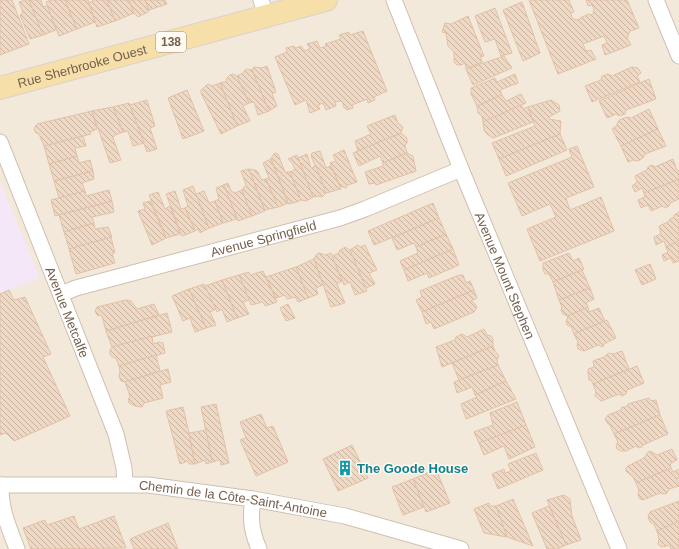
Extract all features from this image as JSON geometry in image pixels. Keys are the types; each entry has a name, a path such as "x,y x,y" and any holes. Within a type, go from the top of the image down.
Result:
{"main road":[{"name":"Rue Sherbrooke Ouest","path":"0,88 264,8 326,0"}],"street":[{"name":"Avenue Mount Stephen","path":"394,0 461,169 619,549"},
{"path":"656,0 679,56"},
{"name":"Avenue Metcalfe","path":"0,142 116,434 123,464 125,484"},
{"name":"Avenue Springfield","path":"61,294 76,288 340,218 461,169"},
{"path":"0,485 1,502 17,549"},
{"name":"Chemin de la Côte-Saint-Antoine","path":"0,485 148,485 253,499 344,516 461,549"},
{"path":"253,499 250,516 258,549"}],"shaded area":[{"path":"0,0 679,0 679,549 0,549"},
{"path":"0,182 40,278 0,294"}],"building":[{"path":"0,0 12,0 29,44 0,55"},
{"path":"29,0 43,35 30,39 20,15 23,13 19,2"},
{"path":"29,0 41,0 43,7 48,6 56,30 43,35"},
{"path":"51,0 65,0 77,29 59,36 46,2"},
{"path":"65,0 88,0 95,22 77,29"},
{"path":"92,0 107,0 115,21 97,27 89,3 93,1"},
{"path":"107,0 129,0 134,13 115,21"},
{"path":"129,0 145,0 149,10 148,12 138,17 134,13"},
{"path":"145,0 165,0 167,4 149,10"},
{"path":"529,0 569,0 574,12 571,13 572,18 576,20 589,14 593,14 594,9 592,5 588,6 586,0 627,0 639,28 630,31 627,38 631,45 605,55 602,45 607,43 604,36 583,44 586,51 591,50 596,59 558,74"},
{"path":"522,2 540,53 523,61 503,10"},
{"path":"495,8 512,53 501,56 495,39 485,42 475,16"},
{"path":"468,16 484,56 480,57 482,62 466,69 465,63 457,65 454,62 454,52 448,46 446,33 442,32 445,23 451,24"},
{"path":"363,31 387,91 374,97 375,100 368,103 367,99 352,105 353,108 347,110 344,108 342,101 335,102 336,106 326,110 323,103 318,105 320,109 310,113 306,100 295,105 275,57 287,52 286,48 294,46 296,48 301,46 305,51 310,48 307,44 317,41 320,48 327,46 325,44 341,39 339,35 349,32 350,35"},
{"path":"504,56 512,68 473,85 466,69"},
{"path":"267,66 276,92 272,94 277,106 269,111 252,70 254,67 262,68"},
{"path":"632,67 638,68 641,73 637,76 640,82 592,102 585,86 601,80 602,76 608,74 612,76"},
{"path":"246,69 252,70 269,111 258,115 254,102 249,103 237,76 243,73"},
{"path":"233,74 237,76 249,103 243,106 250,121 237,126 220,83 227,81 226,79"},
{"path":"515,74 518,83 500,90 502,95 477,106 471,94 471,88 495,78 497,82"},
{"path":"649,79 656,99 626,110 625,114 620,116 616,114 607,118 599,101"},
{"path":"220,83 237,126 221,134 201,93 201,90 208,84 212,86"},
{"path":"187,90 204,131 183,139 168,98"},
{"path":"521,94 526,103 483,122 482,116 478,113 477,106 502,95 506,101"},
{"path":"147,100 155,126 150,128 157,149 147,152 130,105"},
{"path":"551,100 559,105 560,111 549,117 549,119 561,121 560,134 499,159 492,143 535,126 528,107"},
{"path":"129,103 144,143 133,146 128,131 123,132 113,107"},
{"path":"521,105 523,109 528,107 533,122 493,138 487,134 484,130 483,122"},
{"path":"113,107 123,132 115,135 113,138 121,160 110,163 92,111"},
{"path":"649,109 658,129 621,146 612,129 616,126 619,120 627,117 631,118"},
{"path":"92,111 97,129 90,132 91,134 44,146 39,134 36,133 34,129 37,124"},
{"path":"395,115 398,123 403,127 401,133 358,151 355,141 371,134 367,126"},
{"path":"658,129 666,146 645,154 643,158 638,161 633,160 628,162 621,146"},
{"path":"401,133 407,138 407,143 405,145 407,153 383,163 380,156 359,166 353,153"},
{"path":"560,134 567,150 506,176 499,159"},
{"path":"83,136 86,146 75,148 77,156 49,164 44,146"},
{"path":"577,146 594,187 566,198 570,210 601,197 614,231 540,261 527,229 556,217 550,204 522,216 508,183 572,157 569,149"},
{"path":"344,150 357,182 348,185 346,188 340,186 330,163 336,161 333,155"},
{"path":"320,151 326,168 331,166 341,189 326,193 311,156 312,153"},
{"path":"275,153 278,154 285,172 290,172 301,200 297,202 288,204 271,158"},
{"path":"407,153 413,156 416,171 376,185 375,183 369,184 365,172 383,166 383,163"},
{"path":"307,154 311,168 316,166 326,193 322,197 313,197 298,158"},
{"path":"297,155 313,197 306,201 301,200 290,172 295,170 293,164 288,159"},
{"path":"77,156 79,163 90,160 93,171 54,181 49,164"},
{"path":"271,159 288,203 278,207 266,179 269,178 263,163"},
{"path":"673,159 677,170 679,171 679,179 644,193 642,188 635,192 632,186 637,182 635,176 647,170 648,167 652,165 655,167"},
{"path":"249,169 265,211 252,216 242,190 246,185 241,171"},
{"path":"249,169 257,171 262,180 266,179 278,207 265,210"},
{"path":"93,171 94,179 82,183 85,191 59,198 54,181"},
{"path":"679,179 679,199 670,203 669,206 665,208 662,206 651,211 648,205 641,208 638,200 645,197 644,193"},
{"path":"228,183 231,191 235,193 242,190 252,216 238,221 223,185"},
{"path":"224,185 237,219 223,223 215,201 219,199 216,188"},
{"path":"193,186 209,228 200,233 198,229 195,231 185,208 188,206 183,190"},
{"path":"109,190 112,201 55,216 51,200 85,191 86,196"},
{"path":"175,191 181,209 185,208 195,231 182,236 166,194"},
{"path":"204,191 209,203 215,201 223,223 209,228 196,194"},
{"path":"158,192 165,209 170,206 180,234 166,238 149,195"},
{"path":"112,201 114,212 92,217 94,223 64,232 59,215"},
{"path":"150,201 166,238 152,245 138,211 145,209 143,203"},
{"path":"433,203 439,218 374,245 368,231"},
{"path":"679,212 679,241 666,247 664,241 656,245 654,237 661,234 659,226 668,222"},
{"path":"439,218 446,234 416,247 414,243 397,250 392,238"},
{"path":"94,223 95,229 108,227 112,237 69,249 64,232"},
{"path":"446,234 453,249 404,270 400,261 418,253 416,247"},
{"path":"111,237 115,253 112,253 115,263 76,274 69,249"},
{"path":"679,241 679,261 673,263 671,258 664,261 662,255 668,252 666,247"},
{"path":"358,245 360,247 365,245 377,270 369,273 375,284 366,288 350,250"},
{"path":"345,247 350,250 367,291 355,295 350,282 344,285 332,256 339,253 339,251"},
{"path":"453,249 459,265 429,278 427,273 408,281 404,270"},
{"path":"319,253 326,255 331,253 342,281 337,284 345,303 331,307 314,259"},
{"path":"569,253 573,261 579,258 584,269 553,282 549,274 545,274 543,270 543,263"},
{"path":"314,259 323,285 316,288 318,294 308,298 296,267"},
{"path":"650,264 656,279 642,285 635,270"},
{"path":"296,267 308,298 298,302 295,297 287,299 285,295 276,298 266,277"},
{"path":"582,270 590,288 559,300 553,282"},
{"path":"263,271 277,302 265,306 263,302 251,305 239,275 249,272 250,275"},
{"path":"239,275 249,300 243,302 249,314 237,318 222,280"},
{"path":"459,275 463,275 466,283 470,281 474,290 422,312 416,300 422,297 420,291"},
{"path":"222,280 237,318 227,322 222,309 217,312 205,286"},
{"path":"204,284 216,309 210,312 216,325 206,328 189,289"},
{"path":"590,288 594,299 586,303 588,307 568,316 563,314 559,300"},
{"path":"189,289 206,328 195,332 190,318 183,321 172,296"},
{"path":"9,290 14,300 25,297 51,354 43,357 70,416 14,441 6,433 0,435 0,294"},
{"path":"474,290 477,298 471,301 477,307 474,312 434,329 431,322 426,324 422,312"},
{"path":"126,300 131,301 137,309 154,304 159,315 106,331 102,316 97,315 95,311 97,307"},
{"path":"288,304 295,318 286,321 280,308"},
{"path":"588,307 589,312 599,308 605,321 574,334 571,326 568,326 566,322 568,316"},
{"path":"167,313 172,332 112,347 106,331"},
{"path":"607,320 616,338 604,344 603,347 598,345 584,351 578,349 578,342 574,334"},
{"path":"484,329 487,335 491,336 493,339 493,346 442,367 436,347 455,340 456,337 462,334 467,337"},
{"path":"152,336 153,344 159,342 163,343 165,353 119,366 116,358 112,357 110,354 112,347"},
{"path":"493,346 499,356 497,360 498,365 459,380 452,363"},
{"path":"622,351 629,369 593,384 591,380 589,380 588,369 594,367 593,361 604,357 609,353 613,354"},
{"path":"156,355 160,371 125,382 121,381 119,377 119,366"},
{"path":"498,365 506,381 475,395 472,387 457,393 454,382"},
{"path":"637,366 644,383 627,390 626,394 622,396 619,394 601,401 595,396 596,392 593,384"},
{"path":"168,369 171,382 160,385 163,398 144,403 142,407 129,403 128,400 130,396 125,382"},
{"path":"506,381 516,399 466,419 461,404 477,397 475,395"},
{"path":"649,398 651,401 656,400 660,415 614,434 610,425 605,419 608,415 621,410 622,407 626,407 628,404"},
{"path":"517,402 526,425 479,443 474,432 493,425 490,413"},
{"path":"216,404 229,463 221,465 220,460 212,462 201,407"},
{"path":"183,407 195,464 189,464 188,461 180,464 166,411"},
{"path":"261,414 267,428 273,426 288,462 256,476 240,440 246,438 240,422"},
{"path":"660,415 668,434 643,445 642,447 638,448 636,446 626,451 617,449 616,445 618,442 614,434"},
{"path":"526,425 535,447 509,459 504,446 484,455 479,443"},
{"path":"206,430 212,462 206,464 205,460 195,464 189,433"},
{"name":"The Goode House","path":"352,445 368,478 338,491 323,459"},
{"path":"672,449 677,460 670,464 671,468 636,483 633,477 626,471 628,466 644,458 650,451 657,455"},
{"path":"536,453 543,470 498,489 492,474 504,469 505,473 511,471 508,464"},
{"path":"671,468 673,472 679,469 679,478 677,479 679,486 669,489 667,493 664,494 660,493 643,500 640,499 638,495 639,490 636,483"},
{"path":"430,472 432,476 438,474 450,503 426,512 413,479"},
{"path":"413,479 424,507 403,515 392,487"},
{"path":"564,495 570,499 572,516 581,540 566,545 547,500"},
{"path":"513,499 533,546 507,537 496,506"},
{"path":"679,501 679,521 657,531 654,524 650,522 648,517 650,512"},
{"path":"489,503 490,506 496,506 507,537 484,533 474,509"},
{"path":"549,506 566,545 557,549 547,549 532,513"},
{"path":"74,516 79,529 114,516 126,548 31,549 23,528 45,520 47,525"},
{"path":"679,521 679,549 671,549 669,545 664,547 660,546 658,544 659,538 657,531"},
{"path":"168,523 178,549 134,549 130,539"}],"place":[{"name":"The Goode House","path":"345,468"}]}
